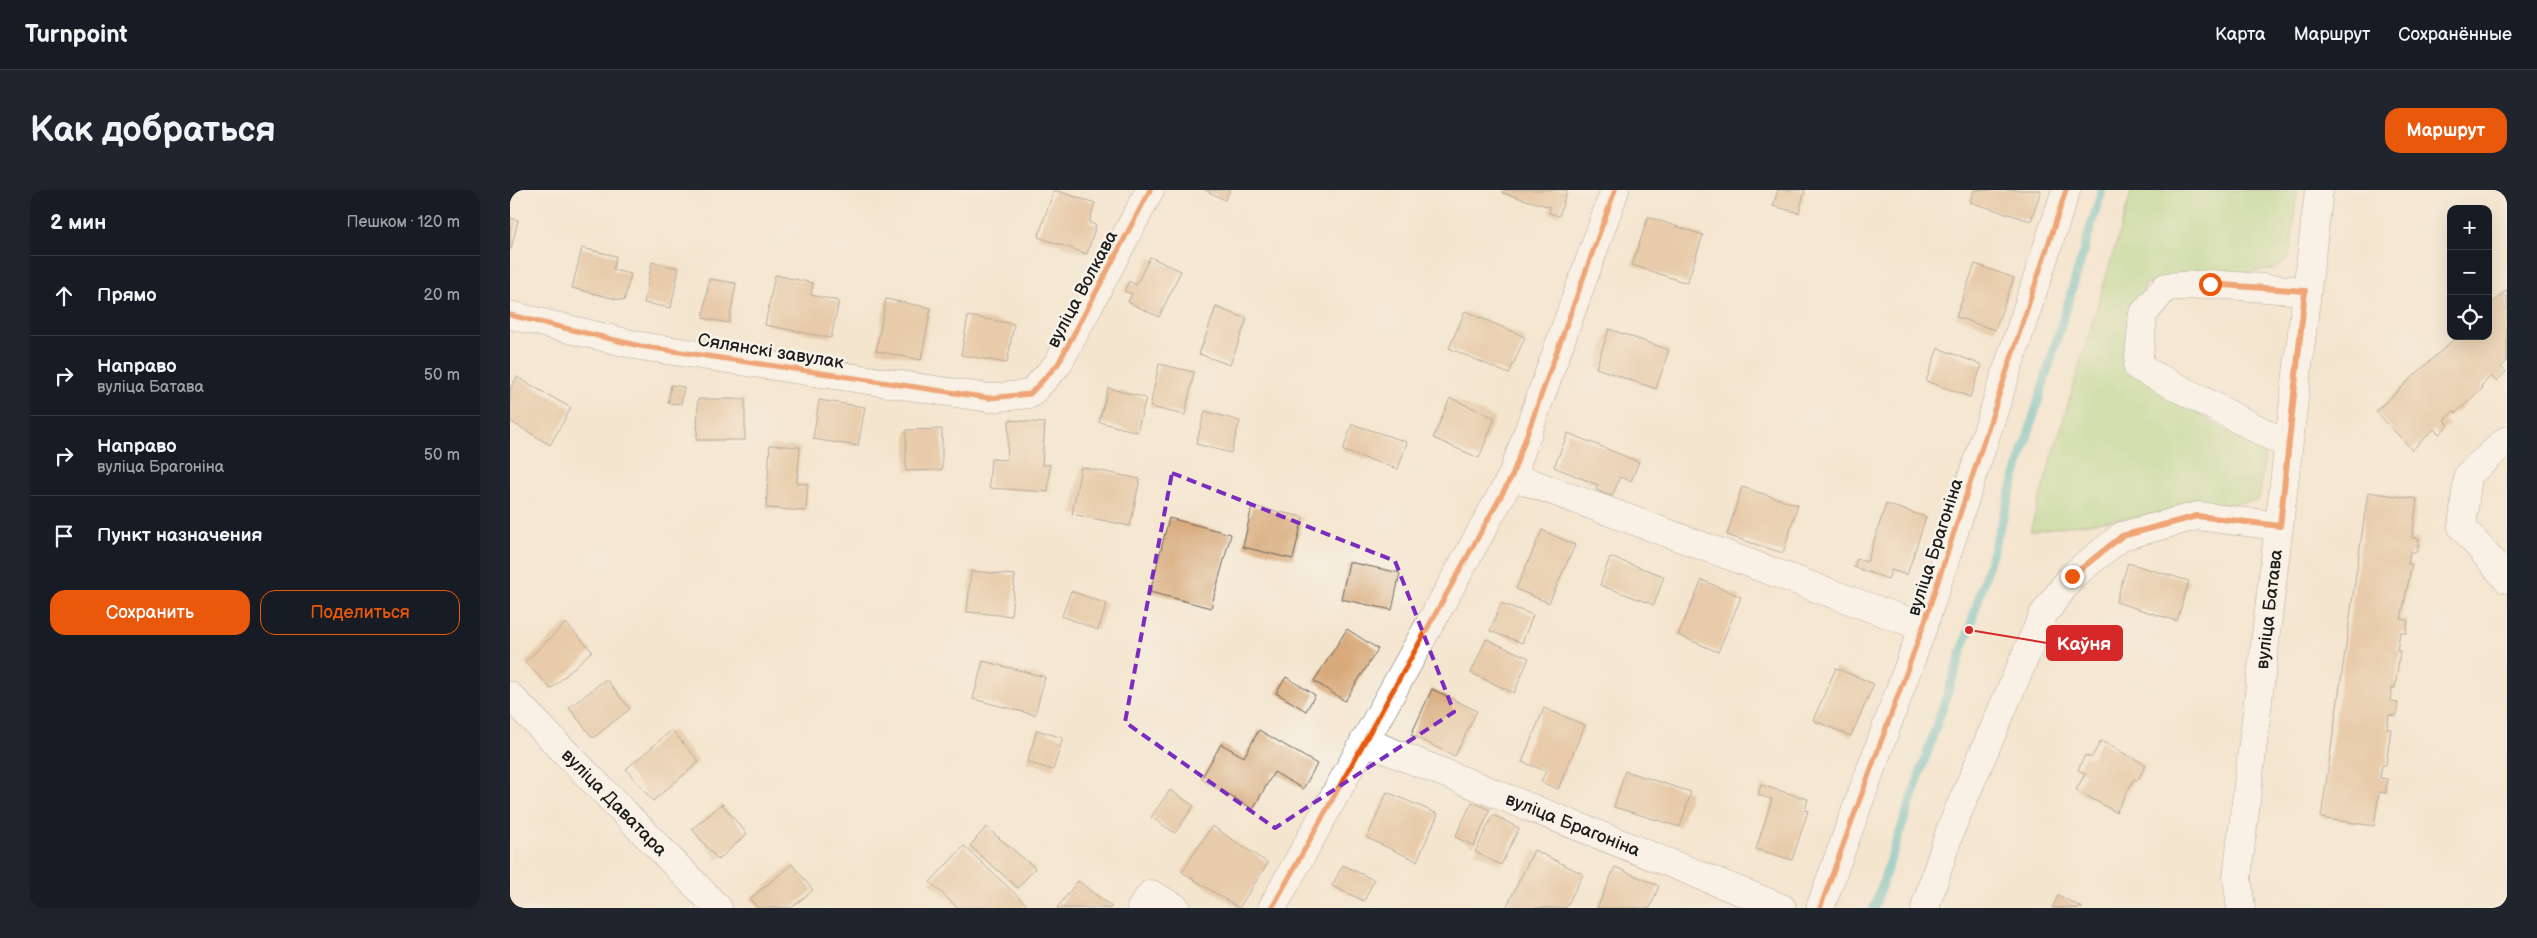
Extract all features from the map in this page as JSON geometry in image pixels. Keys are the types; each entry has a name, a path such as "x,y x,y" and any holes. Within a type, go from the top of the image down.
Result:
{"street":[{"name":"вуліца Волкава","path":"1030,394 1058,364 1150,190"},
{"path":"1272,908 1512,476 1615,190"},
{"name":"вуліца Брагоніна","path":"1820,908 1923,627 2066,190"},
{"name":"вуліца Батава","path":"2241,908 2238,877 2280,526 2305,291 2319,190"},
{"path":"2288,445 2138,367 2143,314 2166,287 2210,284 2305,291"},
{"name":"Сялянскі завулак","path":"510,315 659,348 989,398 1030,394"},
{"path":"2507,440 2468,475 2462,527 2507,579"},
{"path":"1512,476 1923,627"},
{"path":"1925,908 1951,828 2044,615 2072,576 2122,536 2197,516 2280,526"},
{"name":"вуліца Даватара","path":"510,696 718,908"},
{"name":"вуліца Брагоніна","path":"1364,741 1782,908"},
{"path":"1141,908 1151,894 1176,908"}],"highlighted area":[{"path":"1172,473 1395,561 1454,712 1275,828 1125,722"}],"green space":[{"path":"2132,190 2297,190 2290,256 2274,269 2145,284 2129,370 2265,455 2259,500 2030,531"}],"building":[{"path":"1054,190 1095,203 1089,223 1096,225 1087,254 1038,237"},
{"path":"1205,190 1230,190 1225,200"},
{"path":"1504,190 1567,190 1559,216 1549,213 1550,207 1503,193"},
{"path":"1778,190 1805,190 1799,213 1773,206"},
{"path":"1974,190 2041,190 2031,221 1970,202"},
{"path":"1648,217 1703,235 1687,283 1632,265"},
{"path":"510,218 518,220 511,249 510,249"},
{"path":"582,248 616,256 613,270 631,274 624,301 572,288"},
{"path":"1150,257 1181,271 1159,317 1128,302 1132,294 1124,291 1129,281 1136,285"},
{"path":"652,262 679,268 671,308 644,303"},
{"path":"1975,264 2014,278 1995,330 1956,317"},
{"path":"775,275 813,283 811,295 839,301 831,338 765,325"},
{"path":"709,279 736,283 729,323 703,318"},
{"path":"2507,290 2507,361 2501,367 2506,372 2496,381 2491,376 2481,386 2483,388 2456,413 2454,411 2444,420 2449,425 2439,434 2434,429 2412,450 2376,411 2453,340 2492,340 2492,303"},
{"path":"886,299 931,308 921,360 876,351"},
{"path":"1216,307 1247,319 1230,365 1199,354"},
{"path":"1465,311 1525,337 1509,374 1449,348"},
{"path":"968,316 1014,324 1007,363 961,355"},
{"path":"1609,329 1669,350 1656,389 1596,368"},
{"path":"1938,348 1982,365 1970,397 1926,381"},
{"path":"1159,364 1194,372 1185,415 1150,407"},
{"path":"517,377 571,408 550,445 510,421 510,389"},
{"path":"671,385 684,387 681,404 668,403"},
{"path":"1108,388 1146,398 1137,432 1099,422"},
{"path":"1450,398 1495,418 1479,458 1433,438"},
{"path":"698,399 745,399 745,440 697,440"},
{"path":"819,400 865,407 858,446 813,439"},
{"path":"1205,411 1240,421 1231,453 1196,444"},
{"path":"1009,420 1045,423 1042,465 1050,465 1048,492 989,488 991,459 1007,460"},
{"path":"1352,424 1407,442 1398,469 1343,451"},
{"path":"942,429 942,470 906,471 906,430"},
{"path":"1568,433 1639,462 1631,481 1620,477 1612,496 1596,490 1598,485 1554,467"},
{"path":"770,445 800,447 797,483 808,484 806,511 766,508"},
{"path":"1081,467 1140,479 1130,526 1072,514"},
{"path":"1742,487 1798,505 1783,553 1727,535"},
{"path":"2368,492 2417,499 2412,538 2419,539 2417,552 2410,552 2408,564 2412,564 2401,619 2408,620 2406,633 2400,632 2397,651 2400,651 2395,688 2392,688 2390,701 2398,702 2396,716 2389,715 2387,729 2391,729 2386,765 2382,765 2380,778 2387,779 2386,793 2379,792 2374,826 2321,818"},
{"path":"1886,504 1926,517 1907,575 1891,570 1888,579 1854,567 1857,559 1867,562"},
{"path":"1252,506 1303,517 1293,559 1243,547"},
{"path":"1169,518 1231,534 1211,608 1150,592"},
{"path":"1542,530 1575,545 1549,603 1516,589"},
{"path":"1610,557 1664,576 1654,605 1600,585"},
{"path":"1349,562 1400,573 1392,610 1341,599"},
{"path":"2128,563 2189,581 2177,621 2116,602"},
{"path":"971,571 1015,575 1011,616 967,612"},
{"path":"1702,580 1741,597 1718,652 1678,635"},
{"path":"1071,591 1107,604 1098,630 1062,616"},
{"path":"1501,603 1533,615 1522,643 1490,631"},
{"path":"566,623 592,651 551,689 525,662"},
{"path":"1347,629 1378,649 1345,701 1314,681"},
{"path":"1486,639 1529,658 1514,693 1471,673"},
{"path":"983,661 1045,677 1035,715 973,699"},
{"path":"1836,668 1874,684 1851,736 1813,720"},
{"path":"1286,677 1315,695 1306,711 1276,693"},
{"path":"606,679 630,709 593,738 569,708"},
{"path":"1432,689 1477,711 1455,756 1411,735"},
{"path":"1544,708 1585,725 1558,789 1541,782 1546,771 1522,762"},
{"path":"672,730 699,762 653,801 626,769"},
{"path":"1037,730 1063,738 1053,770 1027,762"},
{"path":"1259,730 1317,764 1303,789 1274,772 1253,809 1201,779 1221,744 1244,757"},
{"path":"2101,741 2146,765 2137,781 2134,779 2116,812 2076,790 2085,774 2078,770 2085,755 2091,758"},
{"path":"1625,771 1691,792 1680,827 1614,807"},
{"path":"1761,785 1808,799 1805,810 1808,811 1792,860 1756,849 1772,799 1758,795"},
{"path":"1170,790 1194,806 1175,833 1151,817"},
{"path":"1387,792 1438,814 1417,861 1367,838"},
{"path":"1472,802 1490,810 1474,846 1455,837"},
{"path":"722,804 747,834 718,860 692,829"},
{"path":"1493,815 1519,828 1501,865 1475,852"},
{"path":"1212,826 1268,863 1239,908 1182,872"},
{"path":"986,827 1035,868 1018,888 970,846"},
{"path":"964,846 1026,904 1022,908 958,908 930,882"},
{"path":"1534,850 1583,874 1566,908 1506,908"},
{"path":"792,864 813,890 791,908 758,908 750,899"},
{"path":"1343,865 1374,880 1364,901 1332,886"},
{"path":"1615,867 1659,886 1650,908 1597,908"},
{"path":"1078,881 1112,907 1057,908"},
{"path":"2058,895 2083,908 2052,908"}],"waterway":[{"path":"1874,908 1969,630 2102,190"}],"cycle path":[{"path":"510,315 640,346 989,398 1030,394 1058,364 1150,190"},
{"path":"1272,908 1512,476 1615,190"},
{"path":"1820,908 1923,627 2066,190"}],"place":[{"name":"Каўня","path":"1969,630"}],"route":[{"path":"2072,576 2122,536 2197,516 2280,526 2305,291 2210,284"}]}
